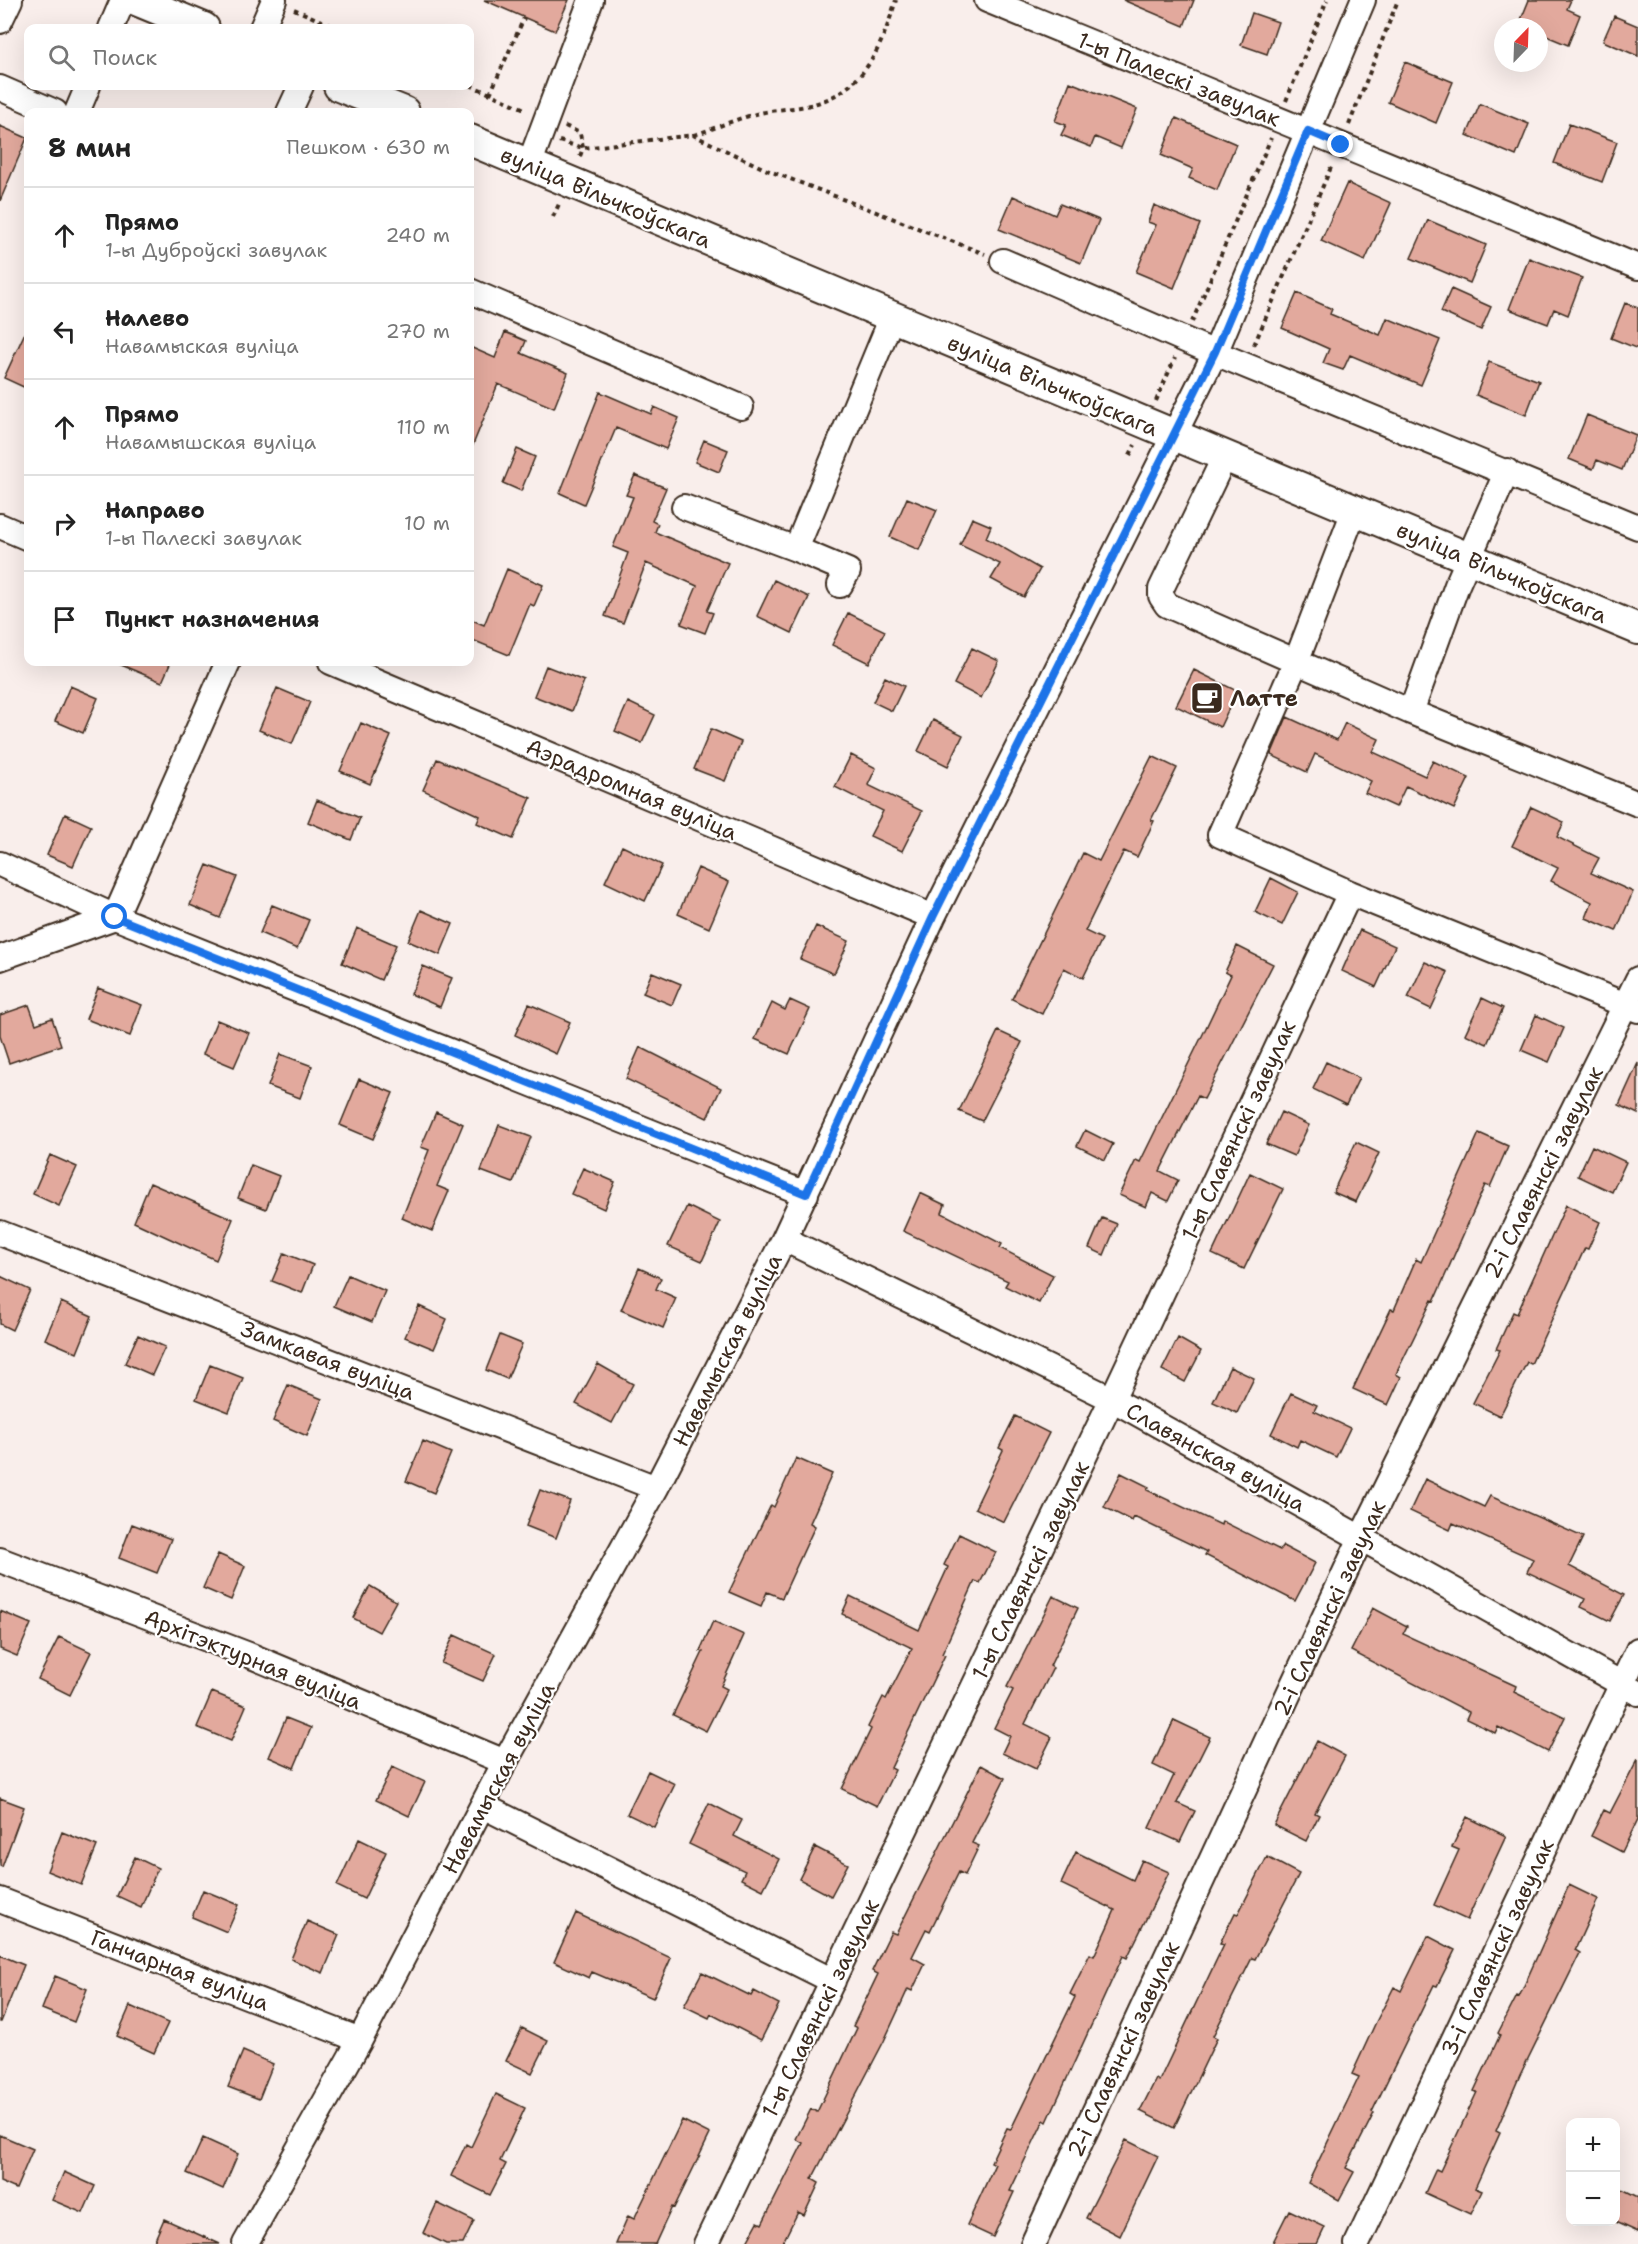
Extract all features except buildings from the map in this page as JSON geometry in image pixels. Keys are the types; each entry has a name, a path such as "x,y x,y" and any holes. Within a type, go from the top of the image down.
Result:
{"main road":[{"path":"135,0 194,24"},
{"path":"349,90 394,108"},
{"name":"вуліца Вільчкоўскага","path":"474,142 1224,458 1638,629"}],"street":[{"path":"0,21 10,0"},
{"path":"113,24 123,0"},
{"path":"264,24 274,0"},
{"path":"529,165 591,0"},
{"name":"1-ы Палескі завулак","path":"987,0 1638,267"},
{"name":"Навамыская вуліца","path":"245,2244 360,2040 505,1762 656,1488 784,1239 933,917 1215,352 1363,0"},
{"path":"0,88 46,108"},
{"path":"79,108 86,90"},
{"path":"291,108 299,90"},
{"path":"1003,261 1215,352 1638,527"},
{"path":"474,293 741,407"},
{"path":"795,549 892,317"},
{"path":"1224,458 1161,589 1161,596 1167,605 1411,712 1638,804"},
{"path":"1411,712 1468,558 1507,471"},
{"path":"684,507 848,571 840,585"},
{"path":"1354,511 1296,662 1220,835 1350,893 1632,1008"},
{"path":"0,526 24,536"},
{"path":"0,958 115,917 226,666"},
{"name":"Аэрадромная вуліца","path":"340,666 933,917"},
{"path":"0,864 115,917 806,1194"},
{"name":"1-ы Славянскі завулак","path":"706,2244 1112,1399 1350,893"},
{"name":"2-і Славянскі завулак","path":"1033,2244 1361,1538 1632,1008 1638,979"},
{"name":"Замкавая вуліца","path":"0,1233 656,1488"},
{"name":"Славянская вуліца","path":"784,1239 1112,1399 1630,1688"},
{"name":"Архітэктурная вуліца","path":"0,1560 249,1655 505,1762"},
{"name":"3-і Славянскі завулак","path":"1356,2244 1630,1688 1638,1650"},
{"path":"483,1806 833,1981"},
{"name":"Ганчарная вуліца","path":"0,1900 360,2040"}],"path":[{"path":"274,0 328,24"},
{"path":"474,88 490,94 583,148 693,135 760,113 812,105 841,91 861,76 883,42 896,0"},
{"path":"1130,455 1185,338 1279,120 1327,0"},
{"path":"1250,353 1341,145 1398,0"},
{"path":"490,94 524,18"},
{"path":"693,135 767,170 1003,261"}],"place":[{"name":"Латте","path":"1207,698"}],"route":[{"path":"115,917 806,1194 933,917 1215,352 1308,131 1341,145"}]}
